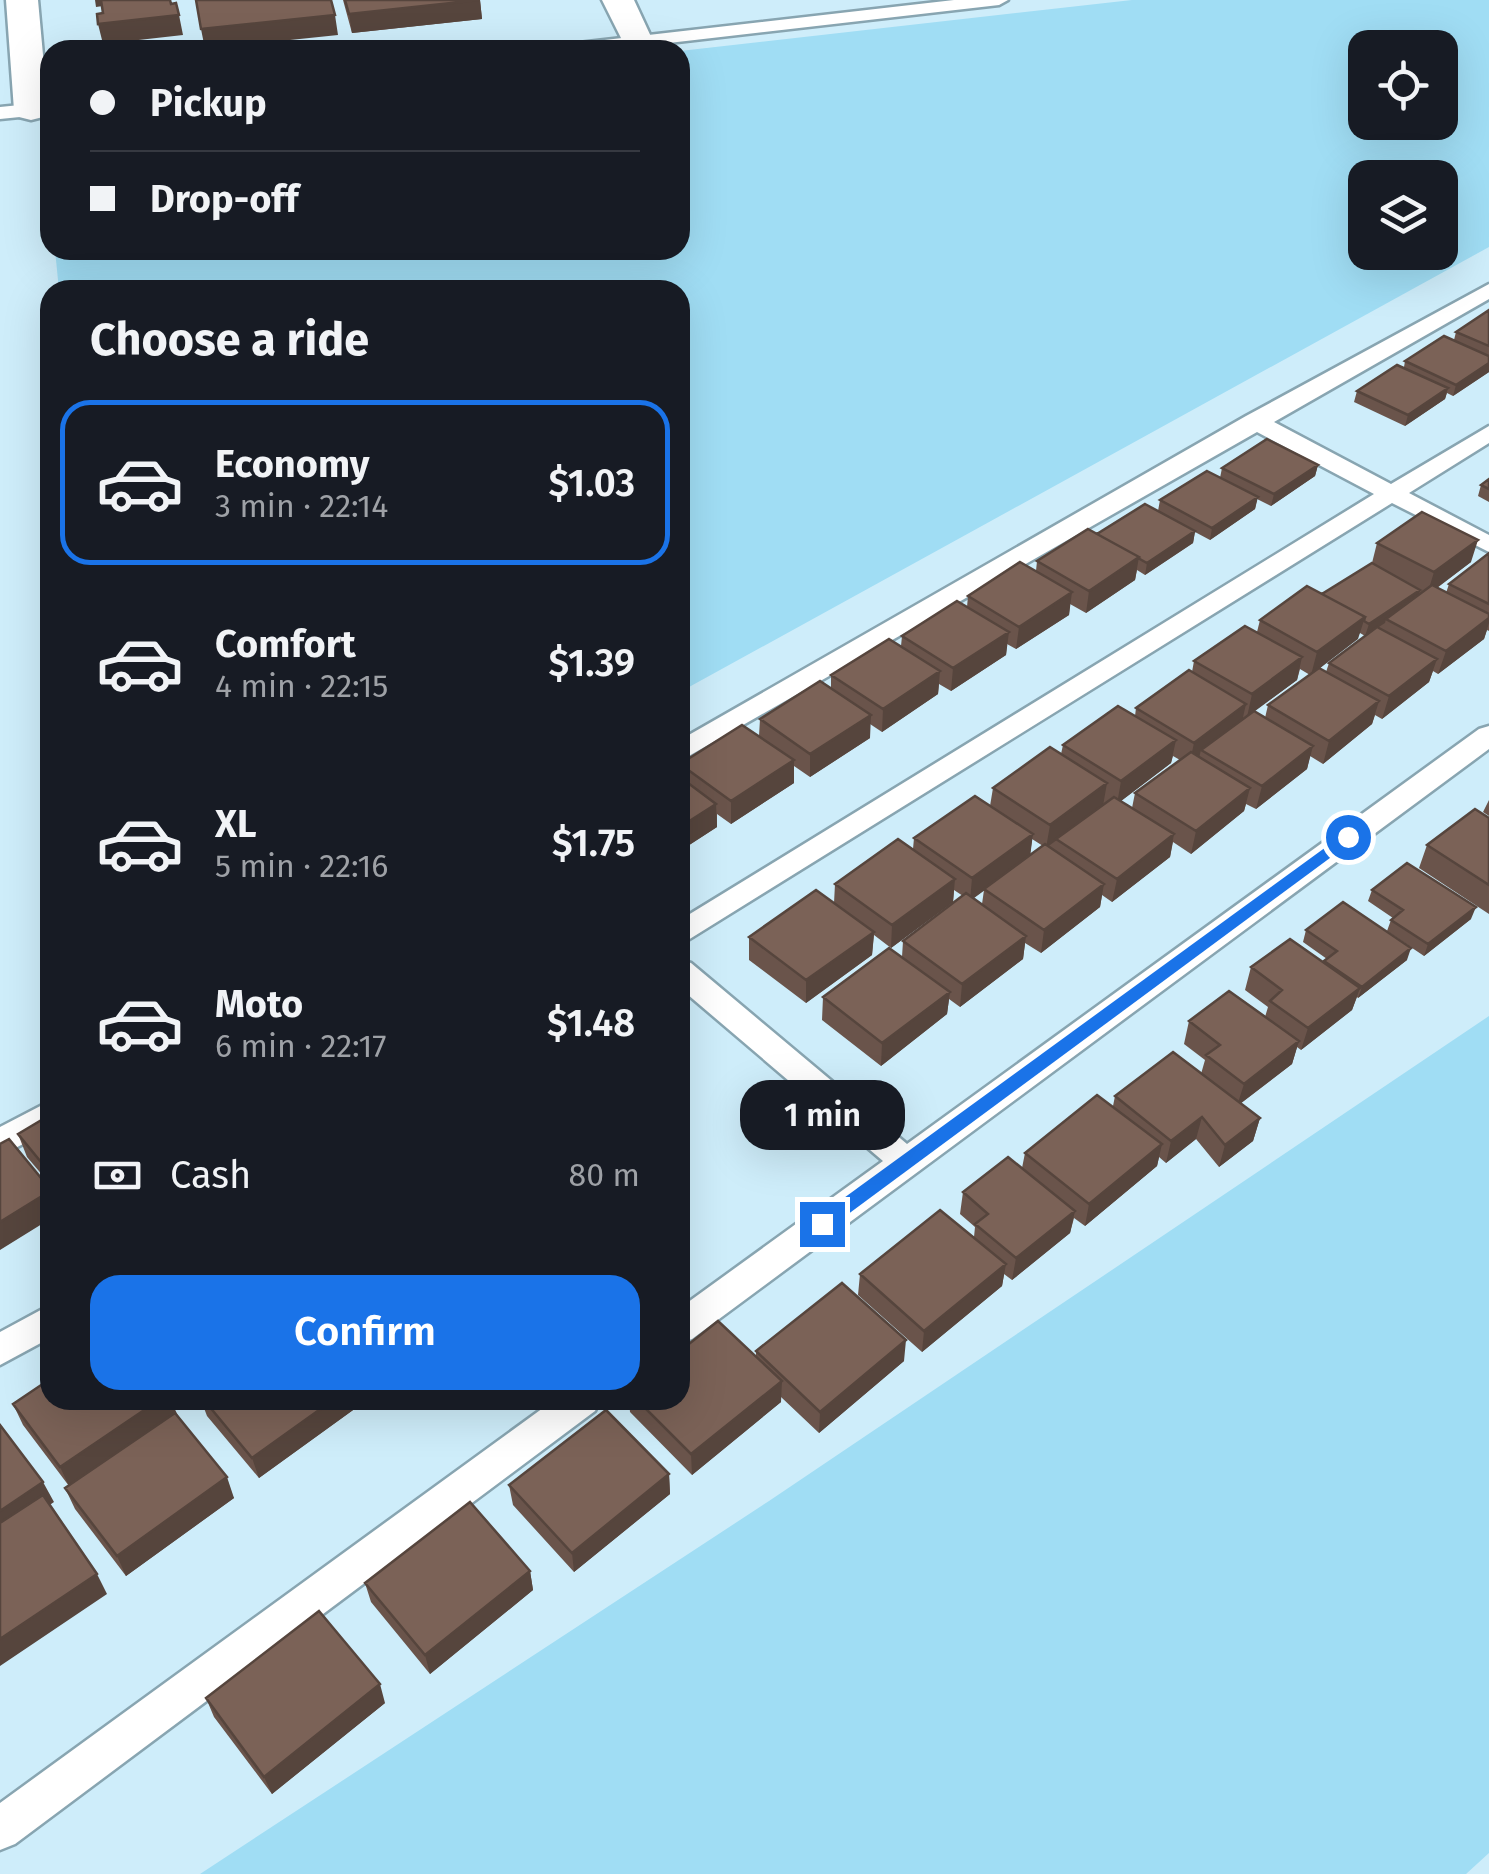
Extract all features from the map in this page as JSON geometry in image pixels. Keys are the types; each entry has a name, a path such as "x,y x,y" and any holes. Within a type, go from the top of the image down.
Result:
{"street":[{"path":"22,0 27,110"},
{"path":"618,0 637,40"}],"lane":[{"path":"646,40 999,0"},
{"path":"690,746 1489,290"},
{"path":"1254,422 1489,545"},
{"path":"690,928 1489,433"},
{"path":"690,1321 1489,735"},
{"path":"690,979 906,1162"},
{"path":"0,1142 40,1120"},
{"path":"0,1350 40,1326"},
{"path":"0,1829 568,1410"}],"shaded area":[{"path":"1132,0 1489,0 1489,247 1458,264 1458,160 1348,160 1348,270 1447,270 690,686 690,280 58,280 56,260 690,260 690,50"},
{"path":"1489,1016 1489,1853 1466,1874 200,1874 769,1501"}],"building":[{"path":"101,0 170,0 171,4 176,3 179,15 98,24 97,14 103,13"},
{"path":"196,0 331,0 335,15 201,29"},
{"path":"345,0 479,0 349,14"},
{"path":"1489,310 1489,346 1456,332"},
{"path":"1444,336 1489,356 1489,363 1456,385 1405,361"},
{"path":"1397,365 1448,388 1408,415 1357,391"},
{"path":"1267,439 1318,465 1274,494 1222,468"},
{"path":"1207,471 1258,497 1212,528 1160,500"},
{"path":"1145,504 1195,531 1147,563 1097,534"},
{"path":"1422,512 1478,540 1434,572 1377,543"},
{"path":"1088,529 1139,557 1089,591 1037,561"},
{"path":"1489,553 1489,604 1449,584"},
{"path":"1020,562 1072,592 1019,627 968,596"},
{"path":"1372,563 1420,590 1369,624 1365,617 1322,594"},
{"path":"1432,585 1489,614 1489,618 1446,651 1386,619"},
{"path":"1307,586 1365,617 1317,652 1260,620"},
{"path":"957,601 1009,632 953,668 902,636"},
{"path":"1245,626 1302,657 1252,694 1194,661"},
{"path":"1377,627 1437,659 1389,696 1329,663"},
{"path":"889,639 940,671 883,709 831,675"},
{"path":"1319,668 1379,701 1329,741 1268,705"},
{"path":"1189,670 1246,704 1194,743 1136,708"},
{"path":"820,681 871,715 810,754 760,719"},
{"path":"1118,706 1176,740 1121,781 1063,745"},
{"path":"1254,711 1313,746 1262,786 1201,750"},
{"path":"742,725 794,760 731,801 690,771 690,758"},
{"path":"1050,747 1107,783 1050,825 993,788"},
{"path":"1191,752 1250,788 1196,831 1135,793"},
{"path":"690,784 716,804 690,821"},
{"path":"975,796 1033,834 972,878 914,838"},
{"path":"1114,797 1174,834 1117,879 1056,839"},
{"path":"1475,809 1489,818 1489,885 1427,845"},
{"path":"898,839 955,879 892,925 835,884"},
{"path":"1045,844 1104,884 1044,930 984,889"},
{"path":"1407,863 1476,907 1428,944 1391,920 1403,910 1372,890"},
{"path":"816,890 874,932 806,980 749,937"},
{"path":"966,893 1026,936 962,984 903,941"},
{"path":"1343,902 1411,948 1362,987 1324,961 1337,951 1306,930"},
{"path":"1290,939 1360,988 1308,1028 1270,1001 1282,990 1251,967"},
{"path":"889,948 950,992 882,1043 823,997"},
{"path":"1229,991 1299,1041 1244,1084 1206,1055 1220,1045 1189,1021"},
{"path":"1173,1052 1260,1118 1225,1145 1202,1117 1171,1141 1115,1096"},
{"path":"1097,1095 1162,1144 1089,1204 1025,1153"},
{"path":"40,1121 40,1161 18,1134"},
{"path":"9,1139 40,1177 40,1197 0,1222 0,1144"},
{"path":"1008,1157 1075,1211 1016,1258 975,1224 988,1214 963,1192"},
{"path":"940,1210 1006,1264 924,1331 860,1274"},
{"path":"842,1283 906,1340 820,1412 756,1351"},
{"path":"718,1321 782,1381 691,1454 647,1410 690,1410 690,1343"},
{"path":"40,1386 40,1410 144,1410 60,1467 13,1404"},
{"path":"212,1410 319,1410 252,1458"},
{"path":"606,1410 669,1474 572,1553 509,1485"},
{"path":"175,1413 227,1477 117,1556 65,1488"},
{"path":"0,1425 43,1482 0,1511"},
{"path":"43,1495 97,1574 0,1639 0,1523"},
{"path":"470,1502 530,1571 425,1655 365,1583"},
{"path":"319,1611 380,1684 264,1777 206,1698"}],"route":[{"path":"822,1224 1348,837"}]}
